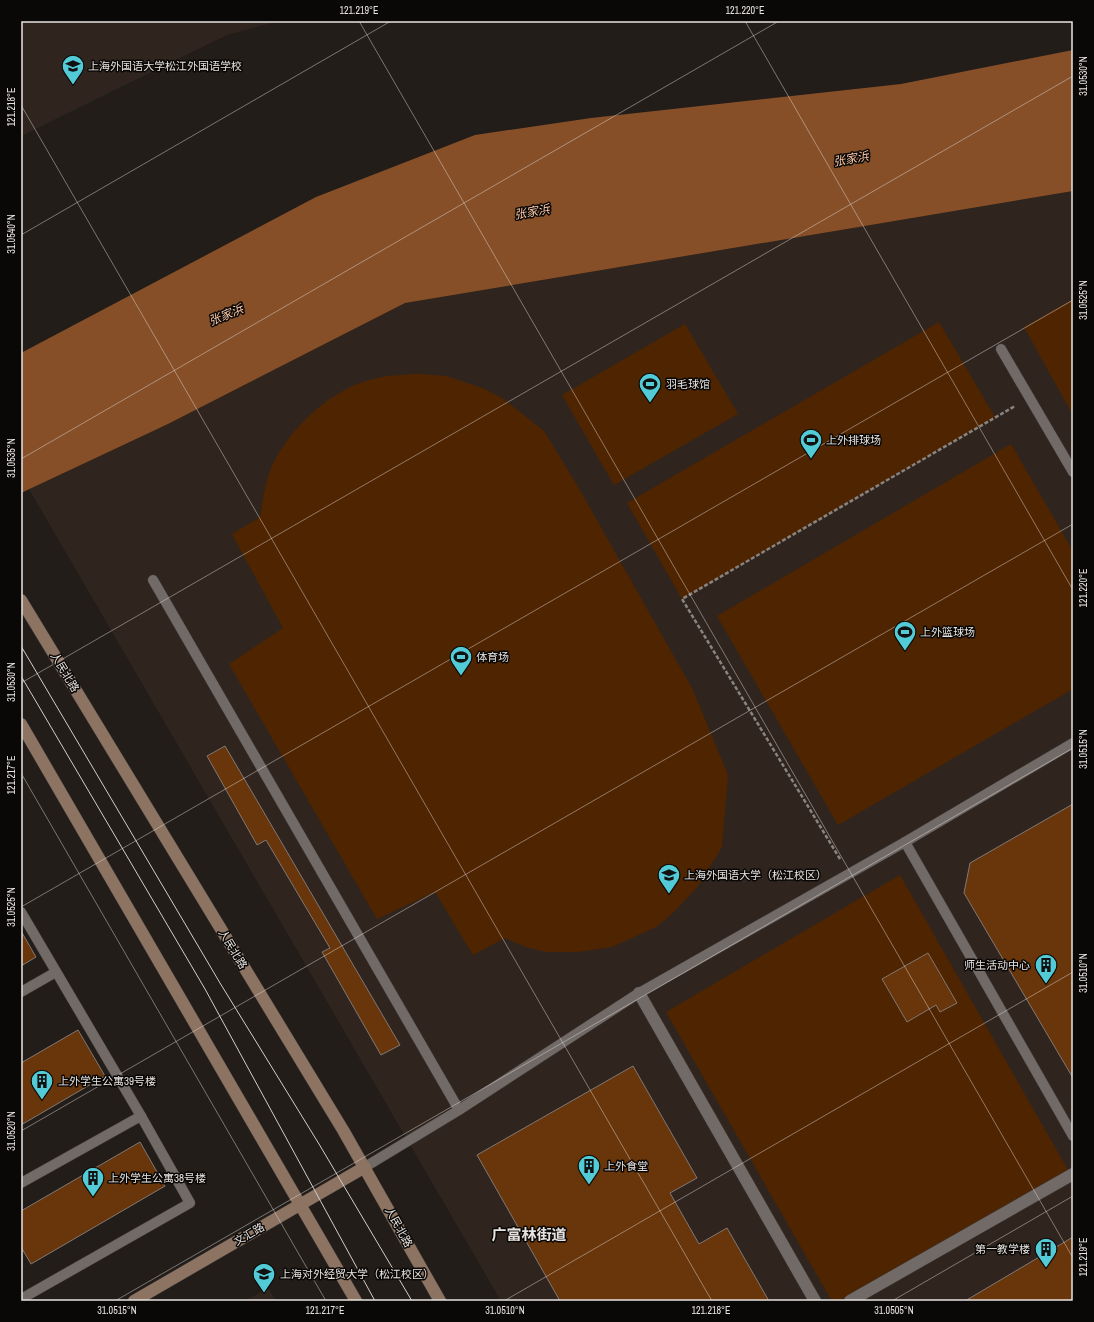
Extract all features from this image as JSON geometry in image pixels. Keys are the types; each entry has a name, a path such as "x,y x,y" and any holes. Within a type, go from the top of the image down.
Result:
{"main road":[{"name":"人民北路","path":"21,600 365,1168 440,1301"},
{"path":"21,724 356,1301"},
{"name":"文汇路","path":"134,1301 300,1204 365,1168"}],"street":[{"path":"639,993 815,1301"},
{"path":"850,1301 1073,1174"}],"lane":[{"path":"1001,349 1073,472"},
{"path":"153,580 459,1110"},
{"path":"365,1168 459,1110 639,993 905,842 1073,743"},
{"path":"905,842 1073,1136"},
{"path":"21,912 141,1116 190,1203 21,1299"},
{"path":"21,992 56,972"},
{"path":"21,1183 141,1116"}],"path":[{"path":"848,874 682,598 1029,398"}],"shaded area":[{"name":"上海外国语大学松江外国语学校","path":"21,21 279,21 227,35 21,136"},
{"name":"上海外国语大学（松江校区）","path":"1073,191 1073,1301 501,1301 29,489 168,424 405,303"},
{"path":"1073,299 1073,415 1024,327"},
{"name":"上外排球场","path":"939,322 995,417 682,599 627,503"},
{"name":"羽毛球馆","path":"685,324 738,414 614,485 562,395"},
{"name":"体育场","path":"422,374 446,376 485,389 502,398 544,431 577,485 693,690 728,775 722,847 698,886 673,913 656,927 612,947 578,952 546,952 526,947 505,938 473,955 435,892 377,919 229,664 283,628 232,534 260,517 264,491 272,466 280,451 302,423 329,400 345,390 377,378"},
{"name":"上外篮球场","path":"1011,444 1073,551 1073,689 838,825 717,616"},
{"path":"900,875 1068,1170 839,1301 832,1301 666,1012"},
{"name":"上海对外经贸大学（松江校区）","path":"268,1288 276,1301 245,1301"}],"water":[{"name":"张家浜","path":"1073,50 1073,191 405,303 168,424 21,493 21,353 316,197 475,135 591,118 901,84"}],"building":[{"path":"225,746 400,1045 381,1055 322,952 330,948 266,840 257,845 207,756"},
{"name":"师生活动中心","path":"1073,804 1073,1078 964,893 970,863"},
{"path":"21,931 36,957 21,966"},
{"path":"928,953 957,1003 940,1012 936,1005 907,1022 882,979"},
{"name":"上外学生公寓39号楼","path":"78,1030 105,1076 21,1125 21,1063"},
{"name":"上外食堂","path":"633,1066 697,1178 670,1193 699,1244 727,1228 769,1301 560,1301 477,1155"},
{"name":"上外学生公寓38号楼","path":"140,1142 165,1186 31,1264 21,1247 21,1211"},
{"name":"第一教学楼","path":"1073,1237 1073,1301 965,1301"}],"tram line":[{"path":"21,646 220,983 319,1144 412,1301"},
{"path":"21,676 205,989 375,1301"}],"place":[{"name":"上海外国语大学松江外国语学校","path":"73,86"},
{"name":"羽毛球馆","path":"650,404"},
{"name":"上外排球场","path":"811,460"},
{"name":"上外篮球场","path":"905,652"},
{"name":"体育场","path":"461,676"},
{"name":"上海外国语大学（松江校区）","path":"669,894"},
{"name":"师生活动中心","path":"1046,984"},
{"name":"上外学生公寓39号楼","path":"42,1100"},
{"name":"上外食堂","path":"589,1186"},
{"name":"上外学生公寓38号楼","path":"93,1198"},
{"name":"第一教学楼","path":"1046,1268"},
{"name":"上海对外经贸大学（松江校区）","path":"264,1294"}],"district":[{"name":"广富林街道","path":"529,1235"}]}
